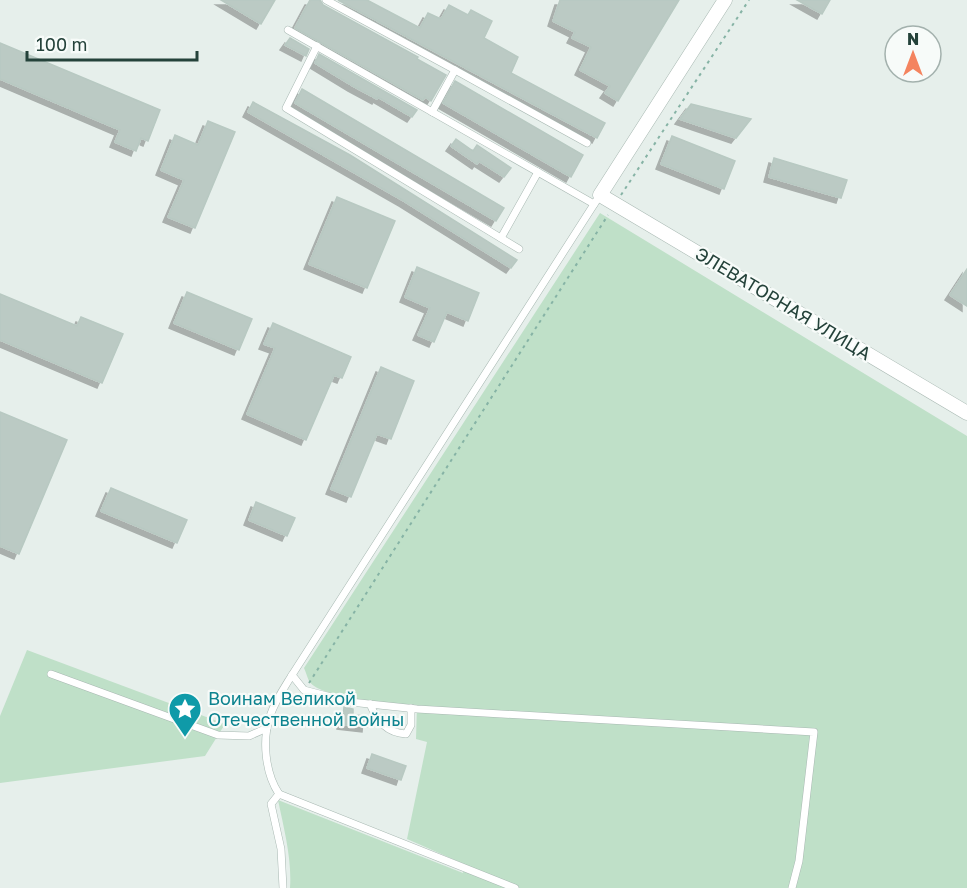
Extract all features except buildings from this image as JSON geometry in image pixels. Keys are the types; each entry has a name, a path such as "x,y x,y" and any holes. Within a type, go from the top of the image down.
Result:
{"street":[{"path":"597,199 725,0"},
{"name":"ЭЛЕВАТОРНАЯ УЛИЦА","path":"597,199 615,204 967,413"}],"lane":[{"path":"327,0 587,143"},
{"path":"288,30 538,172 597,199 292,675 275,706 267,728 266,762 273,785 279,794 515,888"},
{"path":"317,46 286,108 519,249"},
{"path":"432,112 455,70"},
{"path":"501,238 538,172"},
{"path":"51,674 218,735 249,736 267,728"},
{"path":"292,675 304,690 350,702 411,708 814,732 799,861 792,888"},
{"path":"370,704 377,720 394,733 406,734 411,724 411,708"},
{"path":"279,794 271,804 281,849 283,888"}],"path":[{"path":"304,690 615,204 749,0"}],"green space":[{"path":"600,213 967,436 967,888 290,888 289,855 278,800 463,873 464,864 407,839 427,742 416,739 417,705 376,702 328,692 309,681 304,668"},
{"path":"27,650 225,724 205,756 0,783 0,716"}],"place":[{"name":"Воинам Великой Отечественной войны","path":"185,738"}]}
